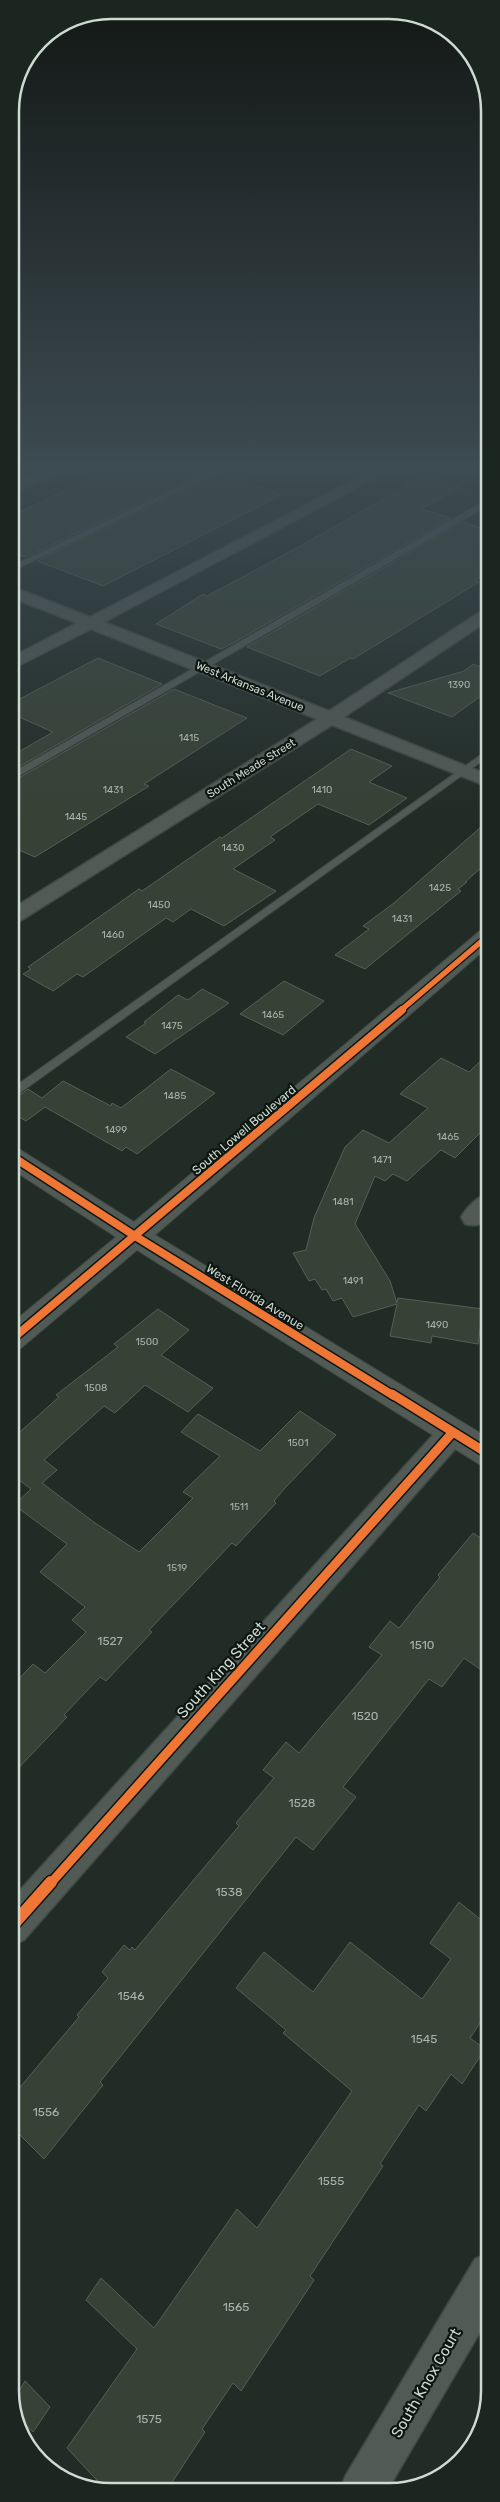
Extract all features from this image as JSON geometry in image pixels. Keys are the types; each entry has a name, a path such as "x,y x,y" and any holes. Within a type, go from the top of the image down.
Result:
{"street":[{"path":"19,661 167,585"},
{"name":"West Arkansas Avenue","path":"19,595 481,778"},
{"name":"South Meade Street","path":"19,913 331,718 481,618"},
{"name":"South Lowell Boulevard","path":"19,1333 481,942"},
{"name":"West Florida Avenue","path":"19,1161 135,1236 481,1449"},
{"name":"South King Street","path":"19,1918 453,1432"},
{"name":"South Knox Court","path":"367,2483 481,2289"}],"lane":[{"path":"19,773 347,585"},
{"path":"19,1090 481,758"}],"building":[{"path":"228,585 335,585 221,649 156,624 203,594 207,596"},
{"path":"355,585 474,585 353,659 350,658 320,676 247,647"},
{"path":"98,658 162,684 19,767 19,752 53,732 19,717 19,699"},
{"path":"473,664 481,667 481,696 452,717 388,693 464,671"},
{"path":"174,689 247,718 144,784 149,786 35,857 19,850 19,778"},
{"path":"351,749 392,766 369,782 407,798 369,825 318,804 270,837 275,840 233,869 276,891 224,926 191,909 173,922 166,918 83,977 77,974 53,991 23,974 31,969 28,967 139,889 142,891"},
{"path":"481,827 481,868 458,889 461,891 365,969 335,955 369,929 363,926 394,903"},
{"path":"284,981 324,1001 283,1035 240,1014"},
{"path":"202,989 229,1003 155,1054 126,1037 146,1023 144,1022 178,995 188,1000"},
{"path":"441,1058 469,1072 481,1061 481,1132 455,1158 441,1150 407,1181 393,1174 385,1181 375,1176 355,1224 390,1281 397,1303 398,1298 481,1309 478,1344 432,1336 431,1343 390,1336 397,1304 353,1317 342,1298 333,1301 326,1289 322,1290 315,1279 309,1281 293,1253 306,1250 314,1218 345,1147 363,1130 389,1143 428,1108 400,1094"},
{"path":"171,1069 215,1093 137,1154 126,1147 122,1151 45,1107 26,1121 19,1117 19,1096 28,1089 42,1098 63,1081 111,1106 112,1103 121,1108"},
{"path":"158,1309 189,1330 161,1355 213,1388 188,1412 145,1385 115,1413 104,1406 44,1460 57,1470 42,1483 95,1523 139,1552 193,1498 183,1492 220,1456 181,1432 198,1414 260,1451 300,1411 336,1435 284,1489 274,1501 276,1503 236,1546 232,1543 149,1630 152,1632 106,1681 100,1677 64,1715 67,1717 19,1768 19,1679 33,1664 45,1673 86,1632 72,1620 85,1607 40,1572 67,1544 19,1509 19,1500 31,1489 19,1480 19,1433 59,1397 56,1395 118,1347 114,1344"},
{"path":"473,1533 481,1538 481,1670 464,1658 442,1687 429,1679 343,1787 356,1797 313,1850 296,1837 100,2082 103,2085 44,2159 19,2134 19,2088 79,2017 77,2015 108,1978 102,1972 124,1945 130,1950 132,1947 135,1950 239,1826 236,1823 274,1778 263,1770 286,1742 299,1753 382,1655 369,1647 390,1621 399,1628 440,1577 438,1575"},
{"path":"459,1902 481,1920 481,2022 470,2038 481,2046 481,2055 462,2084 451,2074 426,2111 419,2105 380,2164 383,2166 310,2276 314,2280 241,2391 233,2383 202,2429 205,2432 172,2483 98,2482 67,2448 137,2349 86,2300 101,2278 154,2328 237,2209 257,2228 352,2091 283,2033 286,2030 236,1988 264,1952 313,1992 350,1942 422,1999 451,1959 430,1943"},
{"path":"25,2381 50,2407 33,2432 25,2424 19,2391"}],"cycle path":[{"path":"19,1333 161,1215 481,942"},
{"path":"19,1161 135,1236 481,1449"},
{"path":"19,1918 453,1432"}]}
